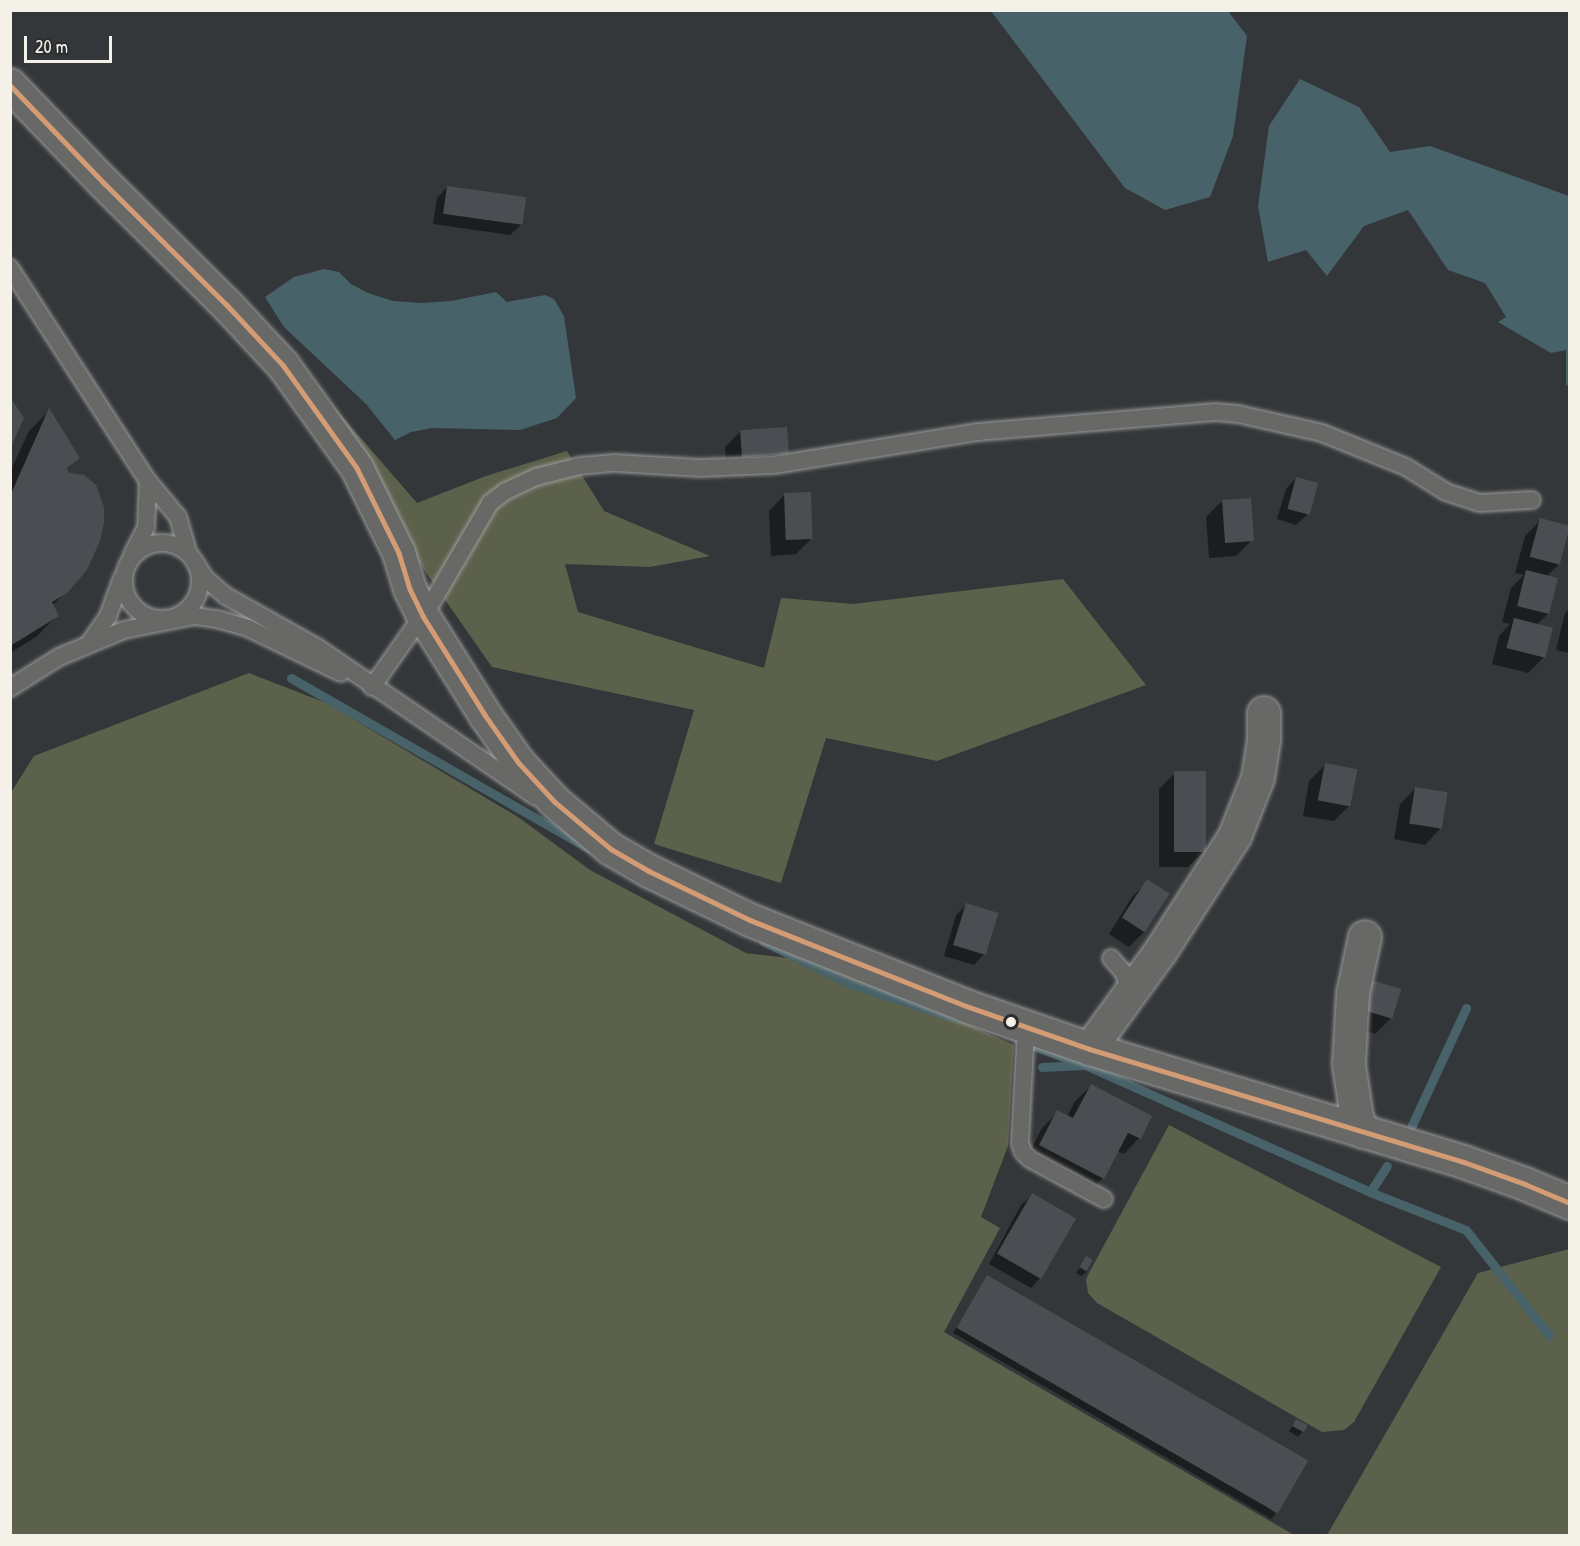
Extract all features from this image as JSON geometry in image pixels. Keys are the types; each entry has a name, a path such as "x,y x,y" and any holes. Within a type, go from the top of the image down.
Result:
{"street":[{"path":"10,85 104,183 227,304 283,365 325,420 362,478 399,553 410,589 423,616 485,715 519,763 584,829 611,849 649,871 750,920 906,984 1090,1049 1464,1162 1526,1184 1569,1203"},
{"path":"1090,1049 1130,995 1235,836 1258,778 1264,740 1264,713"},
{"path":"1363,1132 1357,1118 1349,1065 1353,994 1365,937"}],"lane":[{"path":"10,268 148,481 178,517 200,583 195,600 184,613 124,630 90,643 59,657 10,688"},
{"path":"372,687 423,616 482,514 498,496 536,477 598,463 701,468 774,465 978,432 1215,412 1238,414 1322,433 1406,467 1446,492 1479,503 1532,500"},
{"path":"90,643 108,616 127,565 146,527 148,481"},
{"path":"372,687 240,626 217,619 195,616 152,618 132,606 126,595 127,565 139,550 158,544 177,546 192,558 205,578 226,596 317,647 372,687 584,829"},
{"path":"1111,958 1124,973 1130,995"},
{"path":"1026,1028 1020,1143 1023,1152 1030,1159 1104,1199"}],"green space":[{"path":"333,406 417,503 486,476 567,451 604,511 710,556 650,567 565,564 578,612 764,668 781,598 853,604 1063,579 1146,685 937,761 826,738 781,883 654,844 694,710 492,667 406,544"},
{"path":"249,673 326,703 518,817 590,870 746,953 830,963 1014,1045 1008,1146 981,1217 1000,1228 944,1332 1294,1535 11,1535 10,794 34,756"},
{"path":"1169,1125 1441,1267 1354,1422 1344,1430 1322,1432 1097,1303 1088,1293 1086,1280 1089,1273"},
{"path":"1569,1249 1569,1535 1327,1535 1478,1273"}],"water":[{"path":"991,11 1228,11 1247,36 1233,136 1210,197 1165,210 1125,188"},
{"path":"1300,79 1359,107 1390,152 1430,146 1569,196 1569,386 1566,385 1566,350 1551,353 1498,322 1506,317 1485,283 1448,270 1408,210 1364,226 1327,276 1306,250 1268,262 1258,206 1269,126"},
{"path":"324,269 339,272 351,284 368,293 393,301 422,303 451,301 496,292 507,302 545,295 554,299 564,316 576,398 557,418 520,430 432,428 411,432 395,440 366,404 284,327 265,297 294,277"}],"building":[{"path":"447,186 526,197 522,225 443,214"},
{"path":"10,397 24,418 10,449"},
{"path":"49,408 80,458 67,468 69,473 84,475 96,485 104,507 104,523 100,541 87,570 67,593 52,602 59,616 10,646 10,496"},
{"path":"787,427 789,454 742,457 740,430"},
{"path":"1296,477 1318,483 1310,515 1287,509"},
{"path":"811,492 813,539 786,540 784,493"},
{"path":"1251,498 1254,541 1225,543 1222,500"},
{"path":"1540,518 1570,526 1560,565 1530,557"},
{"path":"1526,570 1558,578 1549,614 1517,606"},
{"path":"1514,618 1553,628 1545,658 1507,648"},
{"path":"1325,763 1357,769 1350,807 1318,800"},
{"path":"1174,771 1206,771 1206,852 1174,852"},
{"path":"1415,787 1448,792 1442,829 1409,824"},
{"path":"1147,879 1170,894 1145,932 1122,918"},
{"path":"966,903 999,913 986,955 953,945"},
{"path":"1365,978 1401,989 1392,1019 1356,1008"},
{"path":"1091,1084 1152,1116 1141,1139 1128,1133 1104,1179 1039,1145 1057,1110 1073,1118"},
{"path":"1032,1193 1076,1218 1041,1279 997,1254"},
{"path":"1086,1256 1093,1260 1086,1271 1080,1267"},
{"path":"987,1275 1308,1460 1278,1513 956,1328"},
{"path":"1296,1419 1308,1425 1304,1432 1292,1426"}],"waterway":[{"path":"291,678 590,849"},
{"path":"763,941 850,984 956,1018"},
{"path":"1412,1125 1466,1008"},
{"path":"1031,1045 1085,1065"},
{"path":"1042,1067 1085,1065 1370,1192 1466,1230 1549,1335"},
{"path":"1370,1192 1387,1166"}],"transit line":[{"path":"10,85 283,365 357,468 399,553 410,589 423,616 485,715 519,763 555,802 611,849 649,871 750,920 966,1006 1090,1049 1464,1162 1570,1203"}]}
